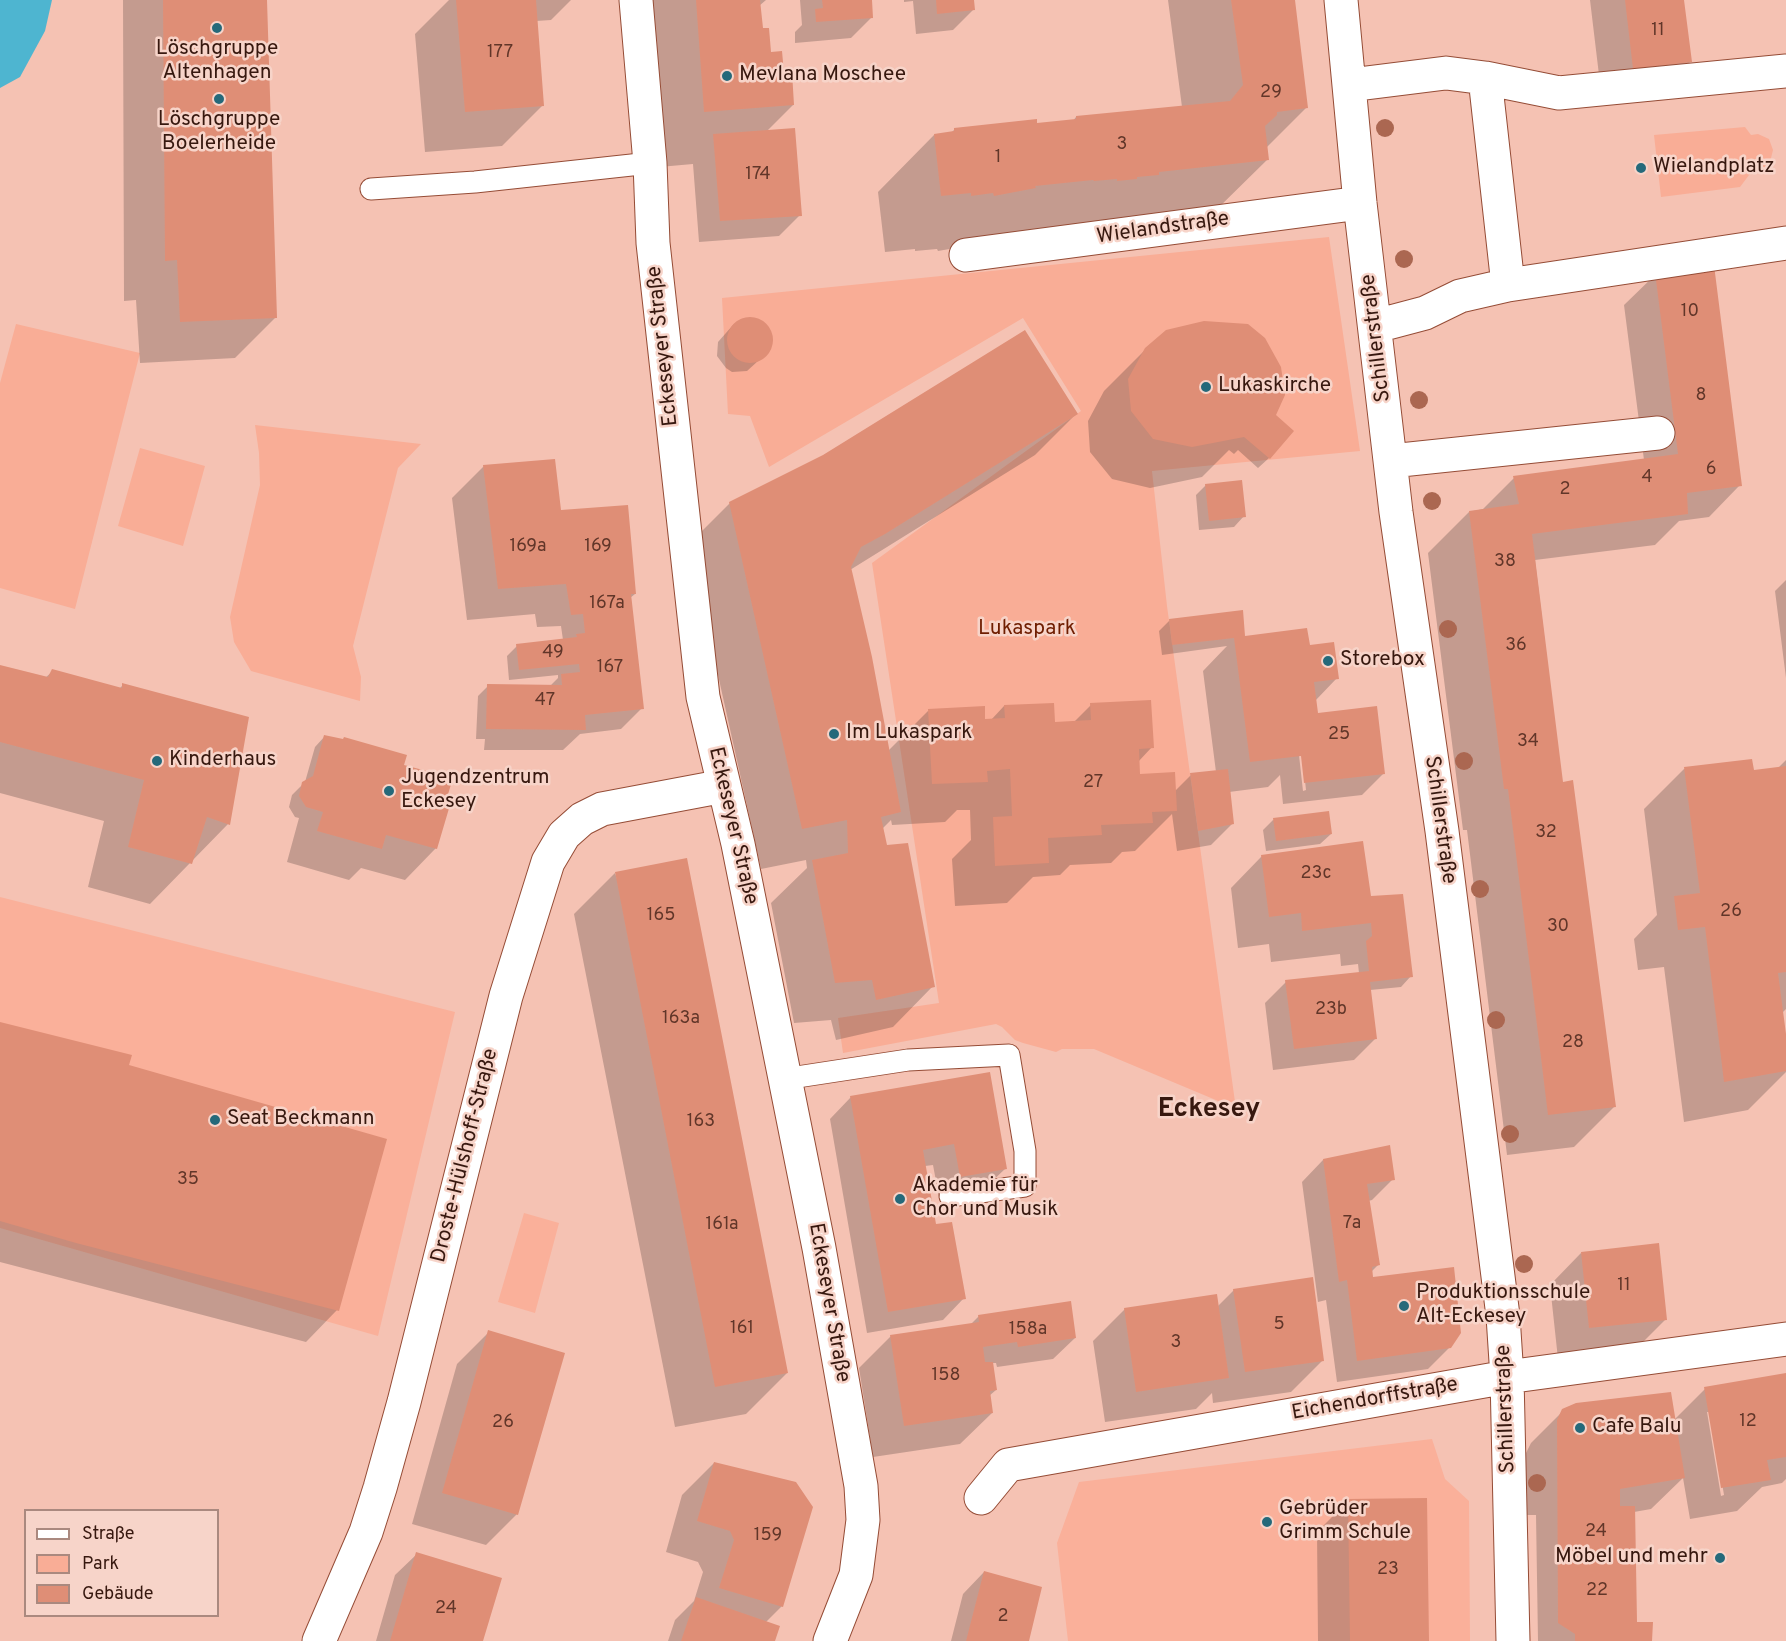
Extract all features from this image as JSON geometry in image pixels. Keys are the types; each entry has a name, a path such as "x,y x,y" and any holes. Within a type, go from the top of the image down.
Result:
{"street":[{"name":"Eckeseyer Straße","path":"636,0 650,163 653,243 703,697 738,844 819,1248 861,1486 863,1520 856,1575 830,1641"},
{"name":"Schillerstraße","path":"1341,0 1360,203 1396,512 1442,831 1503,1316 1507,1377 1513,1641"},
{"path":"1350,86 1446,73 1485,78 1559,93 1786,71"},
{"path":"1485,78 1508,285"},
{"name":"Wielandstraße","path":"966,255 1360,203"},
{"path":"1376,326 1425,313 1460,296 1508,285 1786,243"},
{"path":"1391,461 1658,433"},
{"name":"Droste-Hülshoff-Straße","path":"319,1641 366,1532 380,1488 404,1402 506,996 548,862 564,835 582,819 602,809 724,786"},
{"name":"Eichendorffstraße","path":"981,1498 1008,1465 1507,1377 1786,1339"}],"lane":[{"path":"371,189 475,182 650,163"},
{"path":"784,1079 908,1060 1009,1055 1025,1151 1025,1186 950,1196"}],"shaded area":[{"name":"Seat Beckmann","path":"0,897 455,1012 378,1336 0,1228"},
{"path":"524,1213 559,1223 535,1313 498,1302"},
{"name":"Gebrüder Grimm Schule","path":"1432,1439 1445,1479 1469,1501 1470,1641 1068,1641 1057,1543 1079,1482"}],"green space":[{"path":"1745,127 1751,135 1758,134 1769,139 1773,150 1769,166 1749,175 1740,187 1661,197 1654,135"},
{"name":"Lukaspark","path":"1329,237 1360,451 1152,471 1167,606 1235,1102 1223,1103 1094,1049 1062,1049 1056,1052 1023,1043 1015,1040 996,1024 843,1053 838,1018 939,1003 872,563 1081,411 1023,318 769,467 750,416 728,414 722,298"},
{"path":"16,324 140,353 75,609 0,588 0,383"},
{"path":"255,425 421,444 398,468 353,646 361,677 360,701 251,671 234,642 230,617 260,485"},
{"path":"140,448 205,466 183,546 118,526"}],"water":[{"path":"0,0 52,0 45,31 20,77 0,88"}],"building":[{"path":"163,0 267,0 277,318 180,322 177,260 165,261"},
{"path":"456,0 536,0 544,106 465,112"},
{"path":"696,0 760,0 763,28 769,28 771,52 782,51 784,73 792,72 794,105 704,112"},
{"path":"822,0 872,0 873,18 816,22 815,9 823,8"},
{"path":"936,0 974,0 975,10 937,14"},
{"path":"1231,0 1295,0 1308,108 1277,112 1277,115 1265,126 1269,160 1159,172 1159,175 1137,177 1137,179 1093,180 1035,186 1036,188 994,196 993,193 971,196 971,193 941,196 934,134 954,131 954,128 1037,119 1037,123 1076,119 1076,116 1230,101 1243,85"},
{"path":"1625,0 1684,0 1692,62 1633,69"},
{"path":"795,128 802,216 720,221 713,134"},
{"path":"1714,265 1742,486 1687,493 1688,514 1532,534 1563,782 1573,780 1616,1107 1548,1115 1508,789 1504,789 1469,511 1519,504 1513,476 1678,454 1655,272"},
{"path":"750,317 766,324 773,340 766,356 750,363 734,356 727,340 734,324"},
{"name":"Lukaskirche","path":"1204,321 1248,324 1265,338 1281,367 1285,395 1276,415 1294,431 1270,459 1244,437 1192,447 1153,439 1131,411 1128,379 1145,348 1166,330"},
{"name":"Im Lukaspark","path":"1025,330 1078,414 861,547 851,567 872,657 901,812 881,817 887,845 908,843 935,987 876,1000 872,980 835,983 812,860 848,853 847,820 802,829 729,502 823,455"},
{"path":"555,459 561,510 628,505 636,594 631,594 644,709 585,715 586,730 486,729 487,684 562,685 561,674 580,672 579,664 519,670 516,644 577,637 576,634 585,633 583,614 571,615 566,584 498,589 483,465"},
{"path":"1242,480 1246,517 1209,521 1205,484"},
{"path":"1243,610 1245,636 1307,628 1310,645 1334,642 1339,679 1314,682 1318,713 1377,706 1385,774 1304,783 1301,756 1250,762 1234,638 1172,645 1169,619"},
{"name":"Kinderhaus","path":"0,665 48,677 52,669 122,688 122,683 249,717 230,825 207,817 192,864 128,847 144,780 0,742"},
{"path":"1151,700 1154,748 1139,749 1140,774 1175,772 1177,811 1152,812 1153,823 1101,825 1102,835 1048,838 1049,863 995,866 993,817 1012,816 1010,769 987,771 988,782 932,784 928,709 985,706 985,719 1005,718 1004,705 1054,703 1055,722 1091,720 1090,703"},
{"name":"Jugendzentrum Eckesey","path":"324,735 343,739 344,737 407,755 404,765 453,778 445,804 450,805 437,849 386,835 382,849 317,831 323,812 306,807 299,796 302,782 313,776"},
{"path":"1752,759 1754,770 1786,766 1786,972 1778,973 1786,1034 1786,1071 1724,1082 1705,927 1678,930 1674,896 1700,893 1684,767"},
{"path":"1228,769 1234,824 1198,831 1190,773"},
{"path":"1329,811 1332,834 1276,841 1273,818"},
{"path":"1363,841 1371,896 1403,894 1413,977 1370,982 1377,1039 1294,1049 1285,980 1369,971 1366,941 1372,936 1371,923 1302,931 1301,913 1269,917 1261,855"},
{"path":"687,858 788,1373 715,1387 615,872"},
{"path":"0,1022 132,1055 129,1065 387,1139 339,1311 0,1221"},
{"name":"Akademie für Chor und Musik","path":"990,1072 1007,1169 960,1177 954,1144 923,1150 936,1224 952,1222 966,1299 888,1312 850,1096"},
{"path":"1390,1145 1395,1180 1367,1184 1380,1265 1372,1267 1373,1277 1454,1267 1461,1333 1451,1348 1357,1361 1347,1280 1339,1282 1323,1159"},
{"path":"1659,1243 1667,1320 1589,1328 1581,1252"},
{"path":"1313,1277 1324,1361 1245,1372 1233,1289"},
{"path":"1217,1294 1229,1378 1136,1392 1124,1308"},
{"path":"1071,1301 1076,1338 1018,1347 1017,1342 983,1347 985,1362 993,1362 997,1390 990,1391 993,1413 904,1426 890,1335 979,1322 978,1315"},
{"path":"488,1330 565,1353 518,1515 442,1493"},
{"path":"1786,1373 1786,1457 1767,1460 1771,1480 1721,1488 1704,1387"},
{"path":"1671,1392 1685,1478 1620,1489 1620,1506 1635,1506 1637,1622 1653,1622 1652,1641 1575,1641 1575,1634 1558,1623 1557,1420 1562,1409 1576,1403"},
{"path":"714,1462 796,1482 813,1507 783,1607 719,1588 734,1540 730,1531 697,1521"},
{"path":"1427,1498 1429,1641 1350,1641 1348,1499"},
{"path":"416,1552 502,1578 483,1641 390,1641"},
{"path":"984,1571 1042,1587 1029,1641 966,1641"},
{"path":"696,1597 780,1626 775,1641 681,1641"}],"place":[{"name":"Löschgruppe Altenhagen","path":"217,28"},
{"name":"Mevlana Moschee","path":"727,76"},
{"name":"Löschgruppe Boelerheide","path":"219,99"},
{"name":"Wielandplatz","path":"1641,168"},
{"name":"Lukaskirche","path":"1206,387"},
{"name":"Storebox","path":"1328,661"},
{"name":"Im Lukaspark","path":"834,734"},
{"name":"Kinderhaus","path":"157,761"},
{"name":"Jugendzentrum Eckesey","path":"389,791"},
{"name":"Seat Beckmann","path":"215,1120"},
{"name":"Akademie für Chor und Musik","path":"900,1199"},
{"name":"Produktionsschule Alt-Eckesey","path":"1404,1306"},
{"name":"Cafe Balu","path":"1580,1428"},
{"name":"Gebrüder Grimm Schule","path":"1267,1522"},
{"name":"Möbel und mehr","path":"1720,1558"}],"district":[{"name":"Eckesey","path":"1209,1111"}]}
